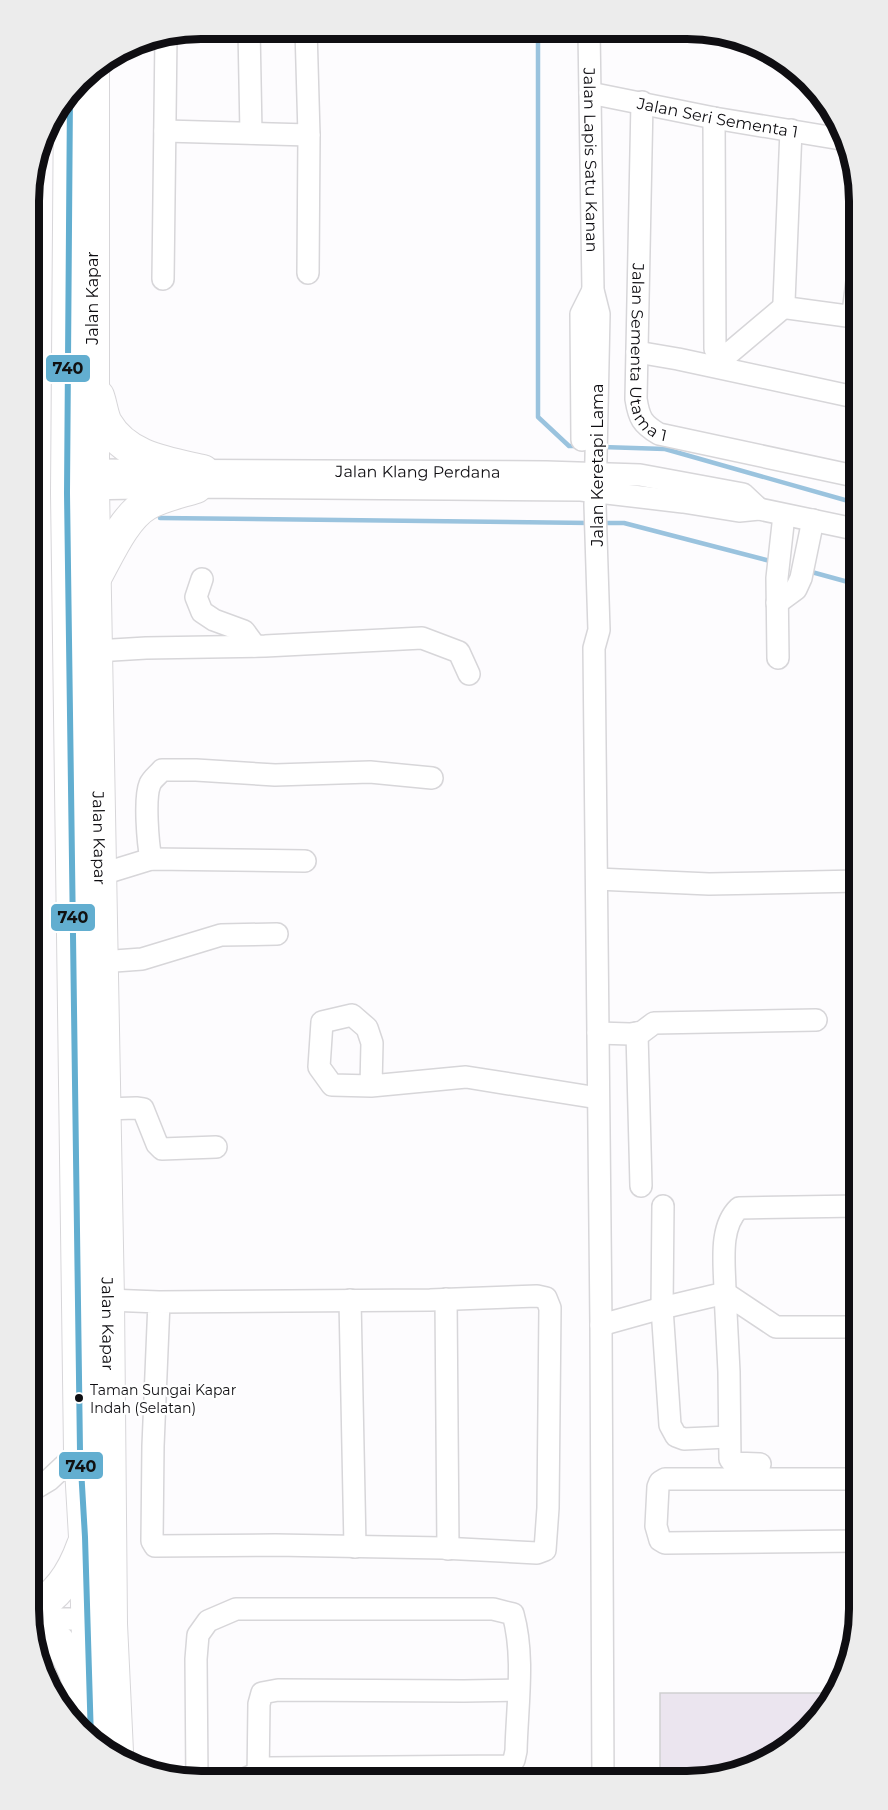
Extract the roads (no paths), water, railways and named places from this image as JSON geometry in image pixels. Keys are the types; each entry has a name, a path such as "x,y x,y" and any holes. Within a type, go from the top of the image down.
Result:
{"highway":[{"name":"Jalan Kapar","path":"93,80 92,375 80,479 95,578 108,1300 111,1624 104,1733"},
{"name":"Jalan Kapar","path":"70,105 80,479 80,1451 88,1619 104,1733"},
{"path":"92,375 105,421 118,439 134,452 200,479"},
{"path":"95,578 135,512 148,503 200,479"},
{"path":"39,1606 55,1595 68,1579 77,1562 85,1537"},
{"path":"40,1624 50,1631 66,1650 104,1733"}],"street":[{"path":"249,39 251,133"},
{"path":"306,39 309,135 308,273"},
{"name":"Jalan Lapis Satu Kanan","path":"589,39 593,290"},
{"path":"163,279 166,43"},
{"path":"93,122 100,112 103,101 105,70"},
{"name":"Jalan Seri Sementa 1","path":"590,93 714,118 836,138"},
{"name":"Jalan Sementa Utama 1","path":"642,102 636,399 639,414 646,426 659,434 849,475"},
{"path":"714,118 715,350 718,362"},
{"path":"718,362 785,306 791,130"},
{"path":"165,131 309,135"},
{"name":"Jalan Keretapi Lama","path":"593,290 581,314 589,435 590,542 599,630 594,648 603,1771"},
{"path":"785,306 849,322"},
{"path":"637,352 718,362 849,395"},
{"name":"Jalan Klang Perdana","path":"80,479 588,482 640,475 743,494 759,509 849,528"},
{"path":"778,658 777,603 784,515"},
{"path":"777,603 796,589 813,520"},
{"path":"202,579 196,597 202,612 214,620 244,631 255,646"},
{"path":"96,651 422,638 459,652 469,674"},
{"path":"152,859 148,843 147,802 150,784 162,770 275,775 370,772 432,778"},
{"path":"99,875 152,859 305,861"},
{"path":"597,879 709,884 849,881"},
{"path":"101,962 142,959 222,934 278,934"},
{"path":"598,1033 637,1033 654,1023 816,1020"},
{"path":"637,1033 641,1186"},
{"path":"370,1086 466,1077 598,1098"},
{"path":"104,1110 143,1109 157,1144 162,1149 216,1147"},
{"path":"663,1206 662,1308 670,1425 676,1436 684,1439 729,1437"},
{"path":"849,1206 739,1208 731,1216 725,1236 730,1459 733,1463 849,1466"},
{"path":"601,1325 725,1293 776,1327 849,1327"},
{"path":"108,1300 159,1302 537,1296 546,1298 550,1308 548,1508 545,1550 537,1553 355,1546 155,1546 152,1541 153,1446 159,1302"},
{"path":"446,1299 448,1549"},
{"path":"350,1300 355,1546"},
{"path":"39,1486 49,1480 80,1451"},
{"path":"39,1619 88,1619 98,1608 101,1597 101,1499 109,1468"},
{"path":"849,1479 665,1479 658,1487 656,1516 660,1540 665,1543 849,1541"},
{"path":"197,1771 196,1659 198,1635 208,1621 236,1609 493,1609 513,1614 518,1634 518,1690 516,1751 514,1760 509,1766 269,1768 264,1771"},
{"path":"254,1771 259,1704 262,1693 278,1690 518,1690"}],"waterway":[{"path":"538,39 538,417 569,446 579,446"},
{"path":"602,447 665,449 849,501"},
{"path":"160,518 590,523"},
{"path":"601,523 624,523 774,562"},
{"path":"808,571 849,582"}],"place":[{"name":"Taman Sungai Kapar Indah (Selatan)","path":"79,1398"}]}
